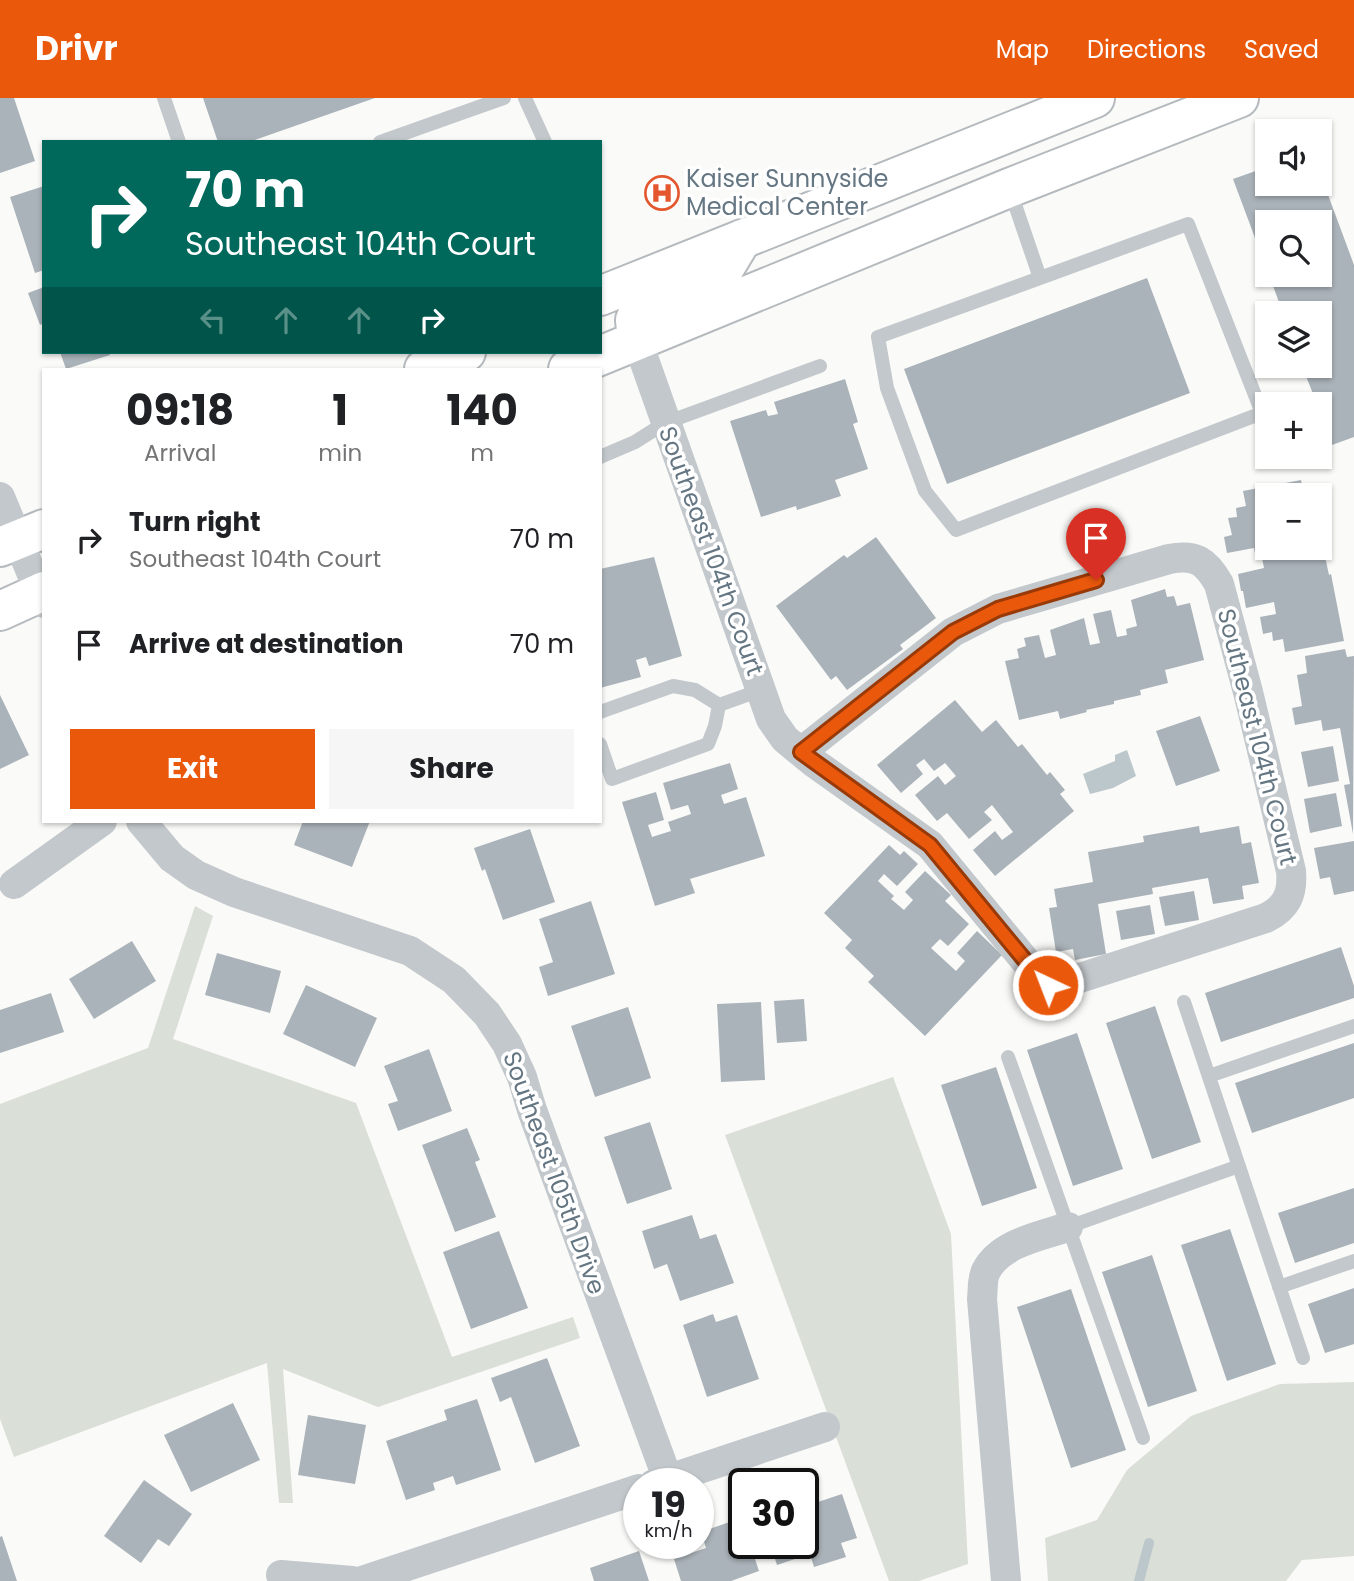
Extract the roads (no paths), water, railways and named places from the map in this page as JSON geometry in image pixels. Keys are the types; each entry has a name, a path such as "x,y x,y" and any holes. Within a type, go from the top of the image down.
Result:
{"main road":[{"path":"605,289 742,239 1095,98"},
{"path":"1009,188 1006,170 1010,161 1021,154 1086,130 1103,98"},
{"path":"570,368 1009,188 1239,98"},
{"path":"637,341 635,320 640,310 718,279 742,239"},
{"path":"426,368 461,354"},
{"path":"0,611 42,595"}],"street":[{"name":"Southeast 104th Court","path":"637,341 771,719 785,739 801,752 930,845 1042,981 1055,986 1266,918 1279,911 1288,900 1292,885 1291,871 1244,679 1219,584 1200,560 1184,556 1169,559 998,609 953,632 801,752"},
{"path":"0,497 21,539 42,595"},
{"path":"14,884 99,823"},
{"name":"Southeast 105th Drive","path":"143,823 172,858 196,875 234,892 410,951 454,980 487,1014 507,1044 522,1077 656,1468"},
{"path":"1006,1581 982,1299 985,1272 999,1256 1017,1244 1068,1227"},
{"path":"703,1468 825,1427"},
{"path":"362,1581 623,1494"},
{"path":"281,1575 352,1581"}],"lane":[{"path":"164,98 178,140"},
{"path":"386,140 504,98"},
{"path":"525,98 544,140"},
{"path":"1009,188 1040,278"},
{"path":"1188,224 1262,413 956,530 925,491 887,388 878,337 1040,278 1188,224"},
{"path":"602,456 635,442 665,423 820,366"},
{"path":"602,711 673,686 695,690 719,705"},
{"path":"719,705 761,690"},
{"path":"602,750 612,779 708,744 719,705"},
{"path":"1184,1002 1303,1358"},
{"path":"1209,1076 1354,1026"},
{"path":"1008,1057 1143,1438"},
{"path":"1068,1227 1239,1166"},
{"path":"1279,1287 1354,1261"}],"waterway":[{"path":"1139,1581 1149,1543"}],"place":[{"name":"Kaiser Sunnyside Medical Center","path":"662,193"}]}
